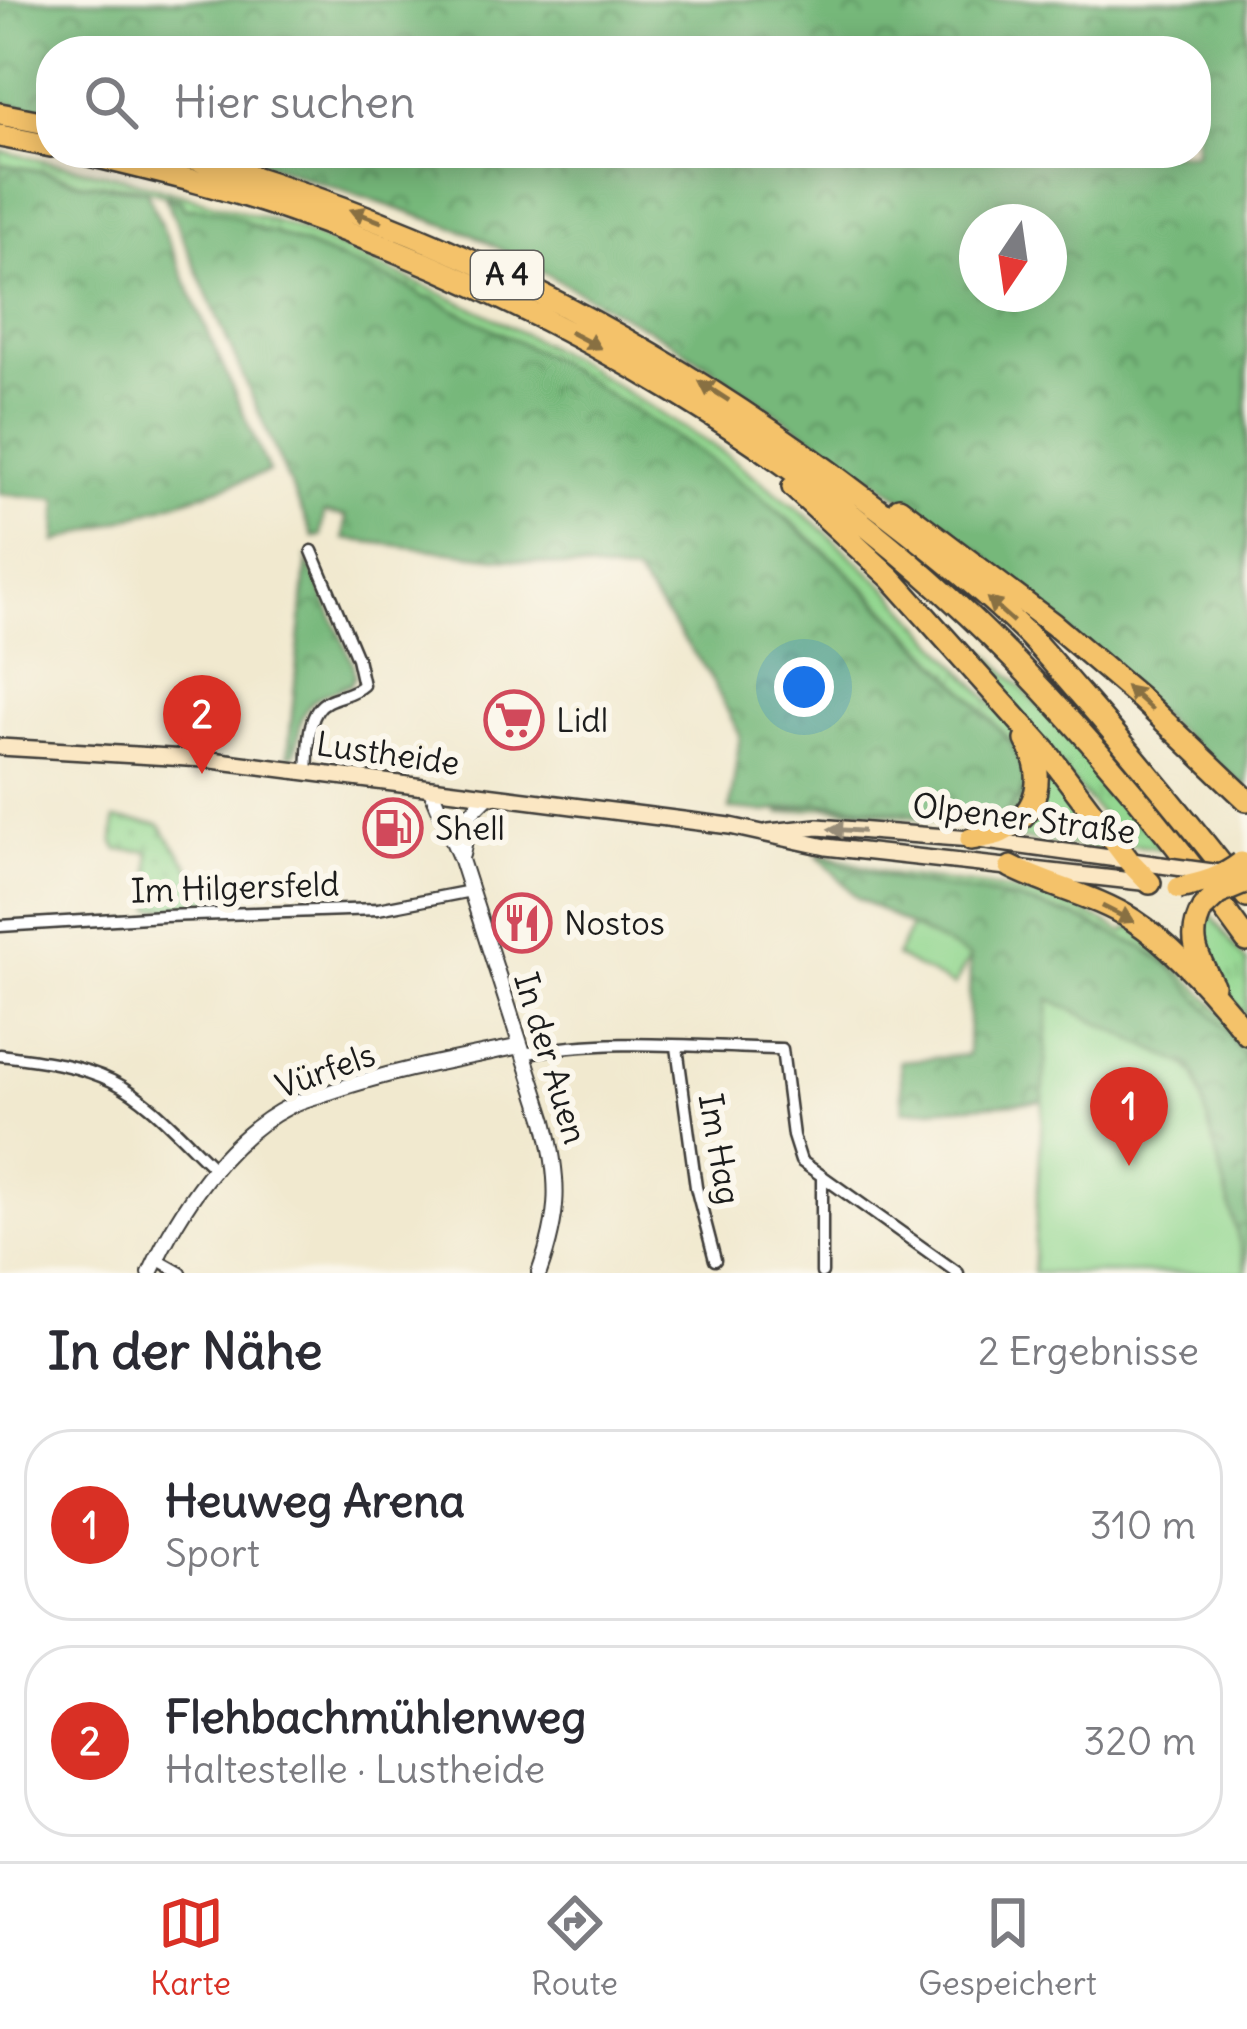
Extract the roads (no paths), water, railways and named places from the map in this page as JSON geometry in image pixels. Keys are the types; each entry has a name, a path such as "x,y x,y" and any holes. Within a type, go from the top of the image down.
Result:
{"highway":[{"path":"0,114 36,121"},
{"path":"0,136 36,143"},
{"name":"A 4","path":"142,168 286,209 438,268 595,345 722,422 884,542 1015,661 1117,772 1247,940"},
{"name":"A 4","path":"220,168 340,206 514,278 661,358 811,457 923,543 1027,635 1137,758 1247,897"},
{"path":"722,422 874,560 1046,752 1129,861 1155,874"},
{"path":"811,457 925,525 1035,610 1140,698 1247,800"},
{"path":"971,839 1000,833 1024,814 1039,780 1038,763 1000,699"},
{"path":"1223,779 1247,817"},
{"path":"1011,867 1130,918 1160,941 1247,1034"},
{"path":"1226,1007 1195,952 1195,923 1203,908 1242,869"},
{"path":"1180,888 1242,869"}],"main road":[{"name":"Lustheide","path":"0,747 199,759 766,832 806,843"},
{"name":"Lustheide","path":"766,832 792,828"},
{"name":"Olpener Straße","path":"792,828 971,839 1129,861"},
{"name":"Olpener Straße","path":"806,843 1011,867 1155,874 1242,869"}],"street":[{"path":"307,772 314,716 322,703 363,685 357,658 312,551"},
{"name":"In der Auen","path":"431,790 461,860 554,1159 557,1196 538,1273"},
{"path":"461,860 470,814 488,796"},
{"name":"Im Hilgersfeld","path":"0,926 377,909 471,892"},
{"path":"523,1050 564,1046 782,1049 800,1162 958,1273"},
{"name":"Im Hag","path":"677,1047 696,1187 715,1260"},
{"name":"Vürfels","path":"153,1266 214,1168 291,1105 394,1074 523,1050"},
{"path":"0,1055 53,1062 116,1082 214,1168"},
{"path":"821,1176 822,1273"},
{"path":"153,1266 181,1273"}],"place":[{"name":"Lidl","path":"514,720"},
{"name":"Flehbachmühlenweg","path":"202,774"},
{"name":"Shell","path":"393,828"},
{"name":"Nostos","path":"522,923"},
{"name":"Heuweg Arena","path":"1129,1166"}]}
